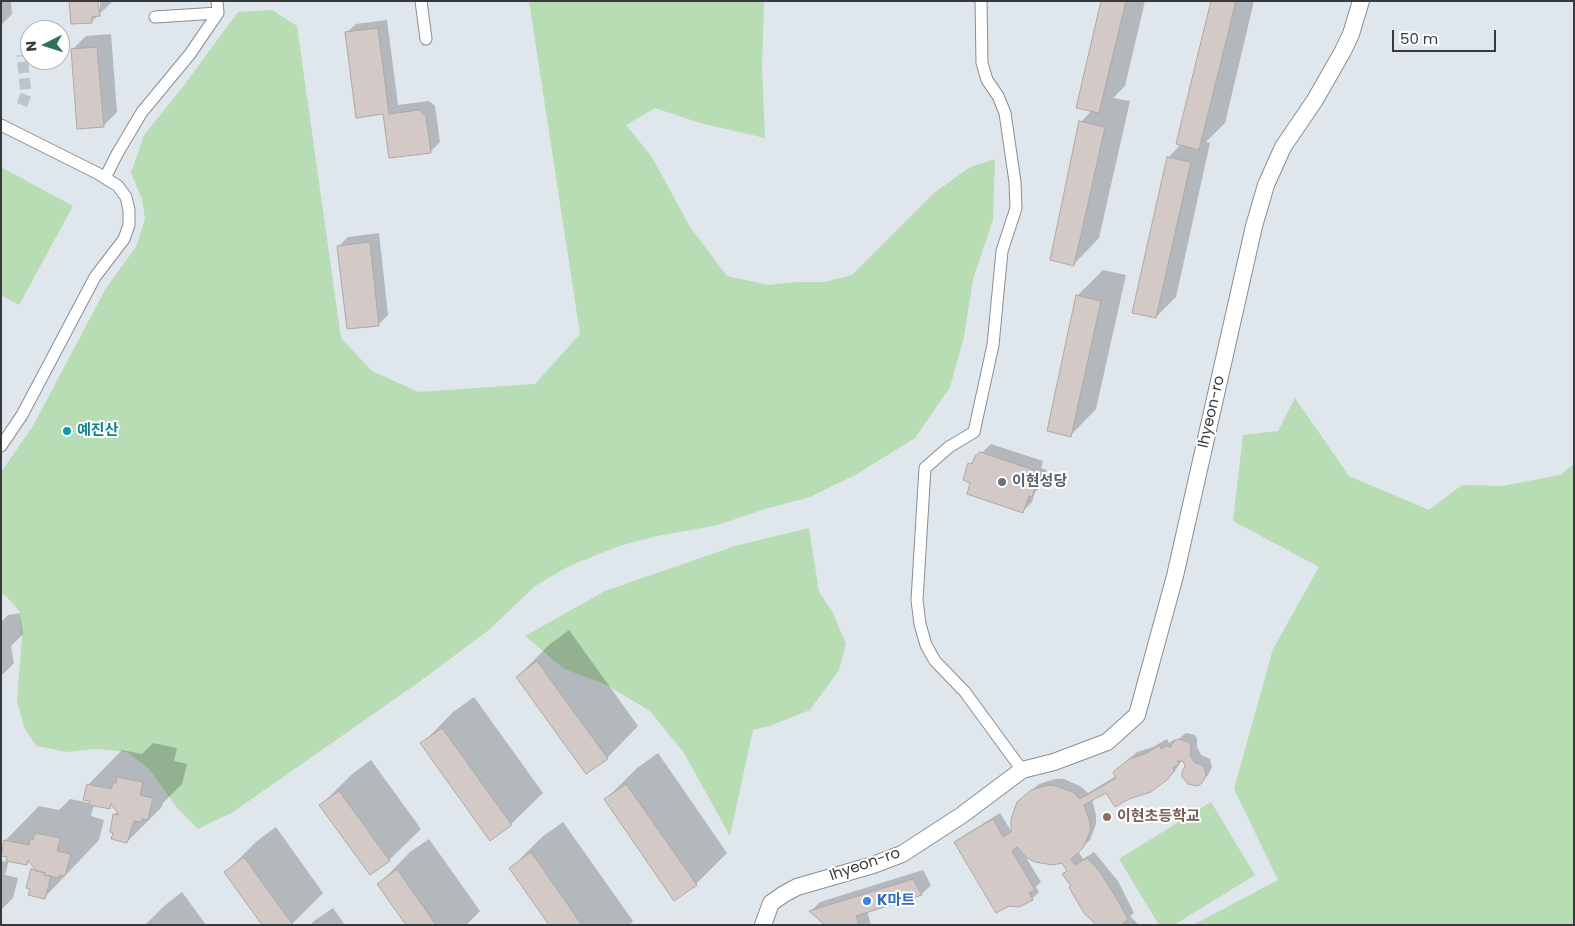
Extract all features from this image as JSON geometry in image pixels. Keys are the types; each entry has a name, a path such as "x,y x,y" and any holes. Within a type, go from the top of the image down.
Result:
{"street":[{"path":"421,1 426,38"},
{"path":"981,1 982,63 987,80 998,96 1005,113 1015,182 1016,208 1002,250 993,345 974,432 949,447 925,468 917,600 920,624 926,645 935,661 965,692 1022,770"},
{"name":"Ihyeon-ro","path":"763,925 771,903 784,894 797,887 873,865 902,854 962,815 1022,770 1054,762 1107,742 1137,715 1175,576 1254,226 1266,185 1282,146 1315,100 1343,52 1351,34 1361,1"},
{"path":"155,17 220,5"},
{"path":"101,175 142,112 190,54 220,5"},
{"path":"1,125 101,175 118,186 126,197 129,210 129,225 124,239 95,277 22,415 1,446"}],"green space":[{"path":"529,1 764,1 762,67 765,138 700,123 655,108 626,125 652,157 690,227 727,276 768,285 825,282 852,275 934,193 970,167 995,159 993,220 973,279 964,337 950,387 915,438 857,474 810,497 765,509 718,525 657,536 619,546 569,566 535,586 490,629 419,682 233,812 198,829 178,809 149,769 127,752 97,749 68,752 36,746 24,727 17,700 22,638 20,612 5,595 1,594 1,472 33,426 106,288 136,247 145,219 142,199 131,173 144,135 182,88 238,12 272,10 297,26 341,338 372,371 418,392 535,384 580,334"},
{"path":"1,167 73,206 19,305 1,295"},
{"path":"1295,398 1349,476 1429,510 1462,485 1502,486 1560,475 1574,464 1574,925 1193,925 1278,880 1234,789 1273,649 1319,567 1233,521 1243,435 1278,431"},
{"path":"809,528 819,592 832,611 846,644 839,670 810,710 769,726 753,730 730,836 684,753 650,711 605,684 564,669 525,636 605,591 735,546"},
{"path":"1211,802 1255,875 1174,925 1159,925 1119,859"}],"building":[{"path":"69,1 98,1 100,16 92,17 92,23 71,24"},
{"path":"1101,1 1126,1 1099,113 1076,108"},
{"path":"1211,1 1236,1 1199,150 1176,144"},
{"path":"378,28 389,114 419,110 426,116 431,153 389,158 383,114 356,118 345,32"},
{"path":"97,47 104,127 77,129 71,49"},
{"path":"1079,121 1105,127 1074,266 1050,260"},
{"path":"1167,157 1191,162 1156,318 1132,313"},
{"path":"370,242 379,326 347,329 337,246"},
{"path":"1076,295 1101,301 1071,437 1047,431"},
{"name":"이현성당","path":"980,452 1034,470 1032,477 1038,479 1032,497 1029,496 1023,513 967,494 970,483 963,480 968,463 972,464 975,456"},
{"path":"537,661 608,759 586,774 516,677"},
{"path":"442,728 512,825 490,841 420,743"},
{"path":"1179,739 1188,742 1191,746 1190,755 1194,762 1204,766 1206,775 1198,786 1188,784 1182,777 1185,766 1183,761 1177,761 1179,764 1173,768 1174,771 1168,779 1151,792 1129,799 1115,807 1106,793 1084,805 1090,822 1090,832 1083,848 1071,859 1075,865 1087,858 1100,872 1128,920 1123,923 1124,925 1096,925 1084,913 1069,887 1071,886 1062,874 1067,871 1062,863 1053,865 1035,862 1027,858 1017,847 1012,851 1035,890 1029,893 1033,900 1019,907 1009,906 996,913 954,842 993,819 1003,837 1011,832 1011,819 1017,802 1031,790 1048,785 1056,786 1073,792 1080,799 1116,778 1113,772 1129,759 1145,754 1160,745 1161,749 1168,745 1170,748 1174,741"},
{"path":"117,777 143,782 140,795 153,798 148,820 134,821 127,843 111,839 113,833 110,832 113,814 119,815 111,804 110,809 89,805 90,801 83,800 87,784 111,789 113,783 116,783"},
{"path":"626,784 697,885 674,901 604,799"},
{"path":"339,791 390,861 370,875 319,805"},
{"path":"35,833 61,838 57,851 71,854 65,876 59,875 59,878 44,875 45,873 36,871 28,860 27,865 6,861 7,857 1,856 4,840 29,845 30,839 33,840"},
{"path":"531,852 582,925 549,925 509,868"},
{"path":"244,857 293,925 262,925 224,872"},
{"path":"31,869 51,876 45,899 28,895 30,889 26,888"},
{"path":"397,869 436,925 406,925 377,884"},
{"path":"913,879 922,895 856,916 859,925 825,925 809,911"}],"tunnel":[{"path":"22,105 26,94 24,70"}],"place":[{"name":"예진산","path":"67,431"},
{"name":"이현성당","path":"1002,482"},
{"name":"이현초등학교","path":"1107,817"},
{"name":"K마트","path":"867,901"}]}
